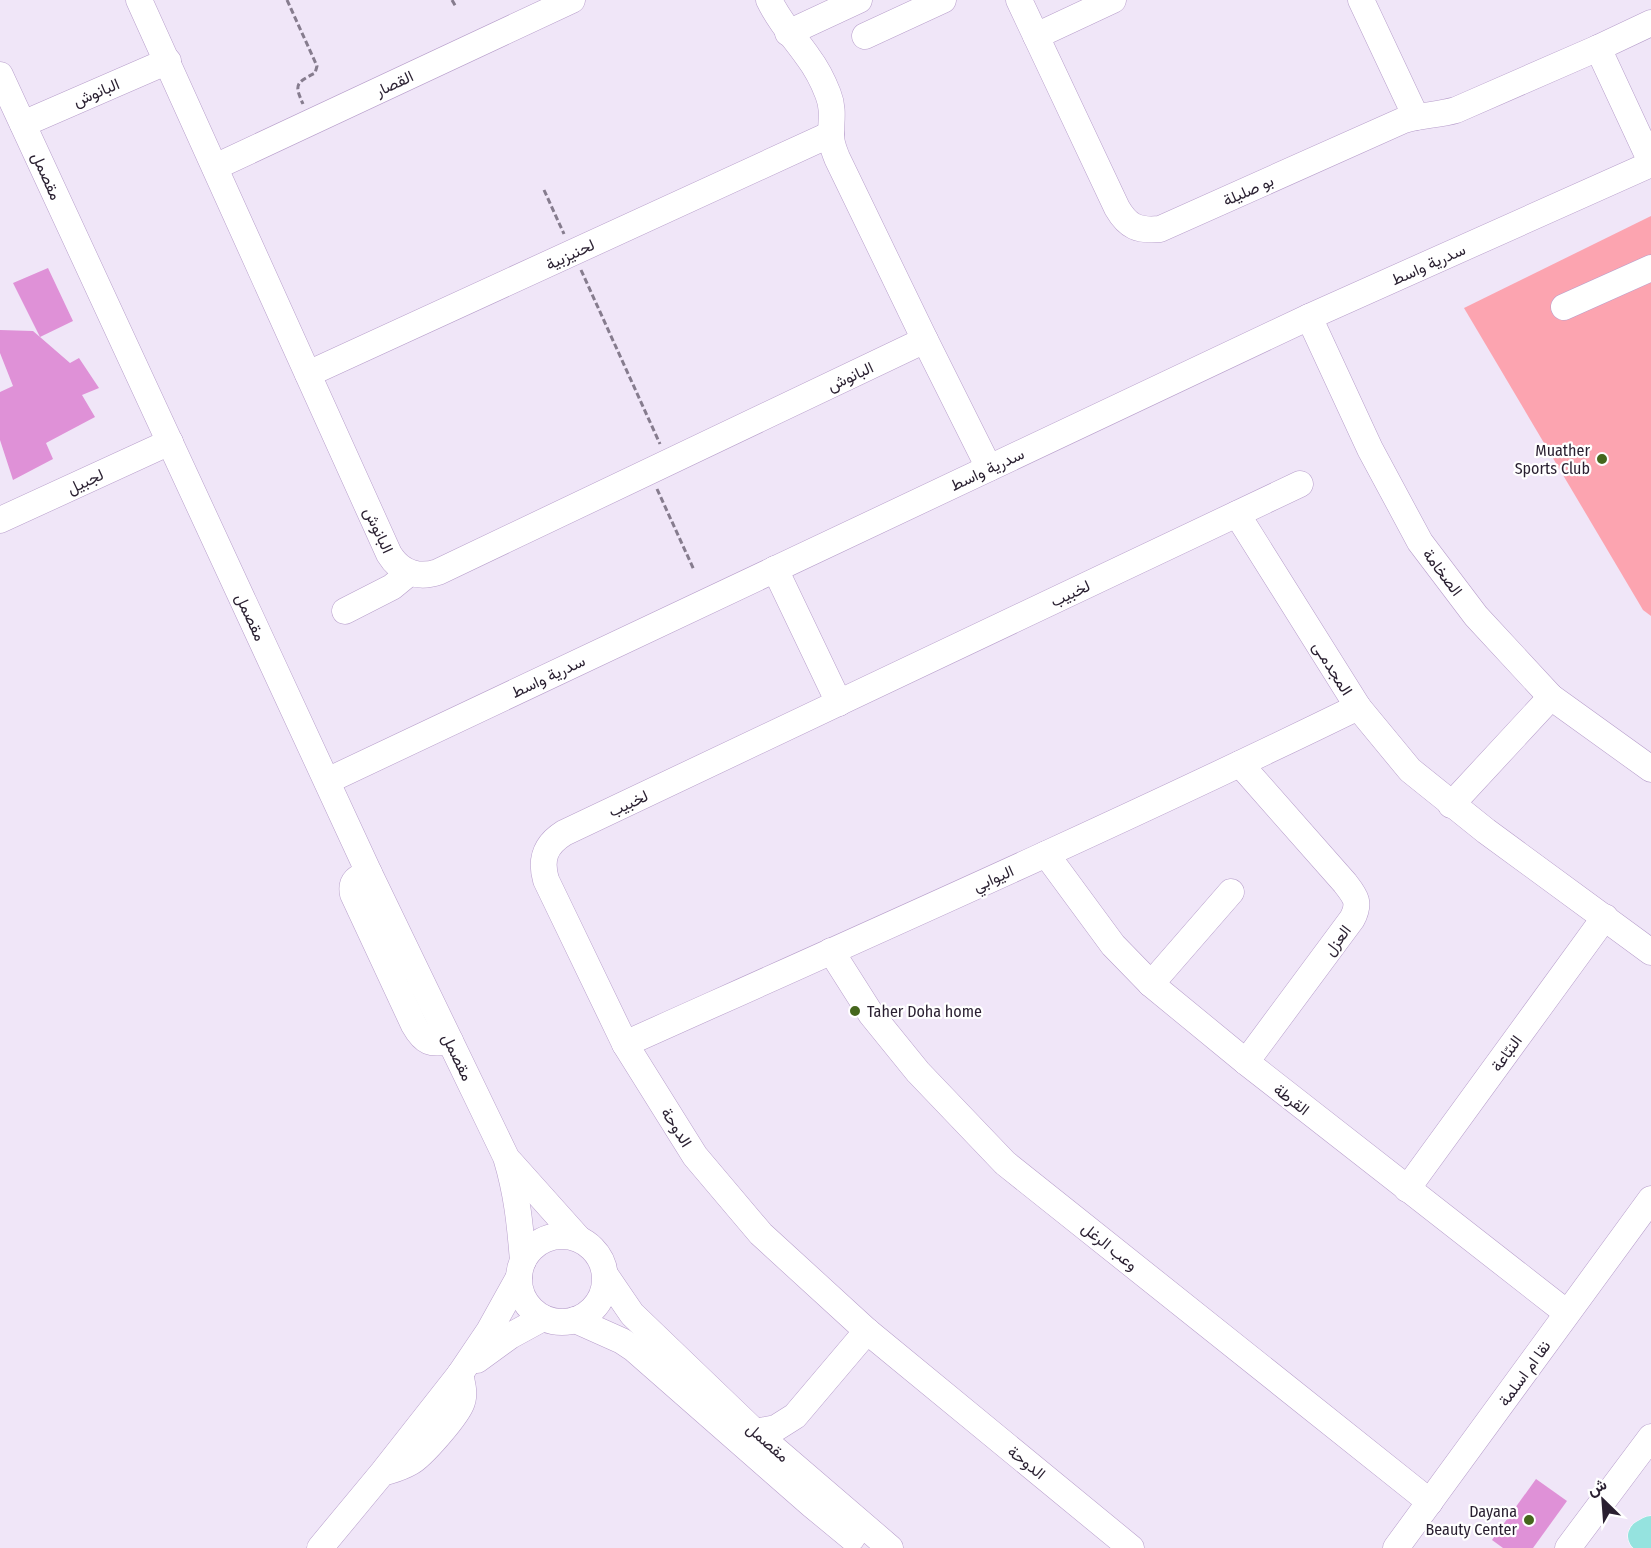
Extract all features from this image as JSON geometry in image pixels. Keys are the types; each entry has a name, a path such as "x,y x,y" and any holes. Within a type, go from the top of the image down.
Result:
{"street":[{"name":"البانوش","path":"139,0 389,554 394,562 409,573 428,575 438,572 925,340"},
{"name":"القصار","path":"215,166 572,0"},
{"path":"769,0 788,33 818,72 832,108 832,146 837,158 989,468"},
{"path":"788,33 859,0"},
{"path":"865,36 916,6 943,0"},
{"name":"بو صليلة","path":"1019,0 1117,208 1124,219 1134,227 1147,230 1160,229 1399,123 1416,117 1456,110 1598,48 1651,22"},
{"path":"1036,36 1113,0"},
{"path":"1361,0 1416,117"},
{"path":"1598,48 1651,163"},
{"name":"البانوش","path":"23,124 168,61"},
{"name":"مقصمل","path":"0,75 369,873 506,1157 514,1183 518,1209 521,1269"},
{"name":"لحنيزبية","path":"308,374 831,134"},
{"name":"سدرية واسط","path":"327,781 1309,316 1651,163"},
{"path":"1564,307 1651,268"},
{"name":"الصخامة","path":"1309,316 1370,449 1420,542 1476,616 1551,697 1651,769"},
{"name":"لجبيل","path":"0,520 170,442"},
{"name":"لخبيب","path":"546,880 543,870 547,848 554,839 564,833 1300,484"},
{"name":"المجدمـى","path":"1237,514 1358,707 1410,770 1451,805 1651,952"},
{"path":"775,569 839,703"},
{"path":"345,611 392,587 409,573"},
{"path":"1451,805 1551,697"},
{"name":"اليوابي","path":"625,1044 1046,854 1358,707"},
{"name":"العزل","path":"1240,764 1345,883 1357,902 1352,919 1246,1062"},
{"name":"القرطة","path":"1046,854 1108,938 1151,984 1246,1062 1567,1313"},
{"name":"الدوحة","path":"546,880 625,1044 695,1156 760,1234 867,1331 1131,1548"},
{"path":"1151,984 1232,892"},
{"name":"النبّاعة","path":"1407,1189 1605,917"},
{"name":"وعب الرغل","path":"831,951 871,1014 918,1072 1005,1163 1430,1502"},
{"name":"مقصمل","path":"506,1157 578,1238"},
{"name":"نقا ام اسلمة","path":"1396,1548 1651,1199"},
{"path":"320,1548 460,1374 489,1331 521,1269 532,1248 546,1239 562,1235 578,1238 592,1247 602,1260 606,1276 604,1290 598,1303 588,1314 575,1320 559,1322 543,1318 530,1308 522,1293 521,1269"},
{"name":"مقصمل","path":"606,1276 632,1314 755,1432 890,1548"},
{"path":"460,1374 487,1352 543,1318"},
{"name":"مقصمل","path":"575,1320 622,1341 634,1349 812,1505 865,1548"},
{"path":"755,1432 776,1428 795,1416 867,1331"},
{"path":"788,1460 787,1438 795,1416"},
{"path":"1568,1548 1651,1437"}],"path":[{"path":"287,0 317,66 315,73 303,78 297,85 311,122"},
{"path":"452,0 456,7"},
{"path":"544,190 572,252 659,467 694,570"}],"shaded area":[{"name":"Muather Sports Club","path":"1651,216 1651,616 1643,610 1464,308"}],"building":[{"path":"48,268 73,321 40,337 13,283"},
{"path":"0,330 33,331 70,363 79,358 99,388 82,395 95,417 46,443 53,459 13,480 0,440 0,392 13,386 0,353"},
{"name":"Dayana Beauty Center","path":"1536,1479 1567,1501 1533,1548 1503,1548 1492,1540"}],"place":[{"name":"Muather Sports Club","path":"1602,459"},
{"name":"Taher Doha home","path":"855,1011"},
{"name":"Dayana Beauty Center","path":"1529,1520"}]}
